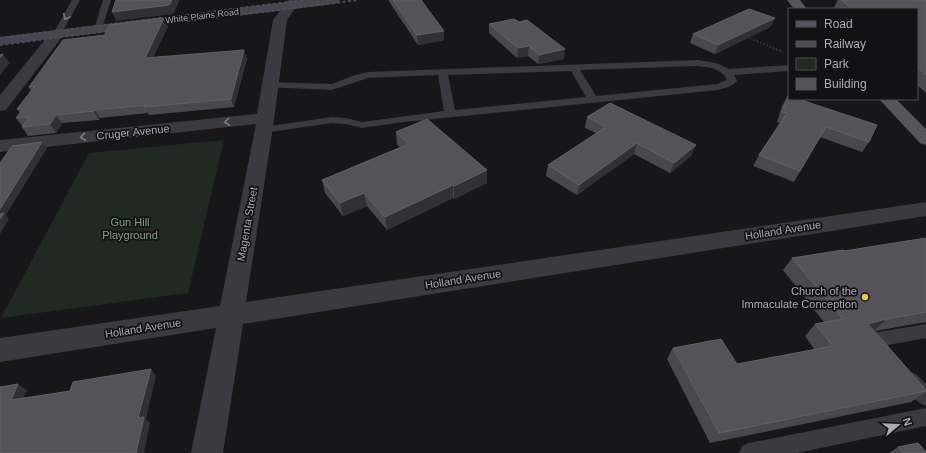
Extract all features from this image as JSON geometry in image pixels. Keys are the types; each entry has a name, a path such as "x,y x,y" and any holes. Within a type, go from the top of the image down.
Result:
{"main road":[{"name":"White Plains Road","path":"0,41 293,3 334,0"},
{"path":"793,0 800,8"},
{"path":"888,100 926,139"}],"street":[{"name":"Magenta Street","path":"207,453 264,124 280,20 293,3"},
{"path":"0,106 57,34"},
{"name":"Cruger Avenue","path":"0,146 264,124"},
{"name":"Holland Avenue","path":"0,350 926,209"}],"lane":[{"path":"57,34 76,0"},
{"path":"98,29 107,0"},
{"path":"270,85 332,87 360,76 697,63 715,66 727,72 788,68"},
{"path":"574,68 593,99"},
{"path":"264,124 338,120 362,126 450,114 718,87 732,82 727,72"},
{"path":"443,73 450,114"},
{"path":"926,331 873,340 926,397"},
{"path":"749,453 926,417"}],"path":[{"path":"741,34 788,54"}],"green space":[{"name":"Gun Hill Playground","path":"224,140 188,293 1,318 89,153"}],"building":[{"path":"116,0 172,0 169,5 112,12"},
{"path":"393,0 421,0 444,31 417,35"},
{"path":"841,0 926,0 926,75 918,68 918,8 851,8"},
{"path":"749,9 775,18 718,45 693,34"},
{"path":"164,18 145,58 244,50 231,99 144,107 145,105 56,115 50,124 22,127 29,117 16,118 23,109 17,109 35,86 29,87 63,40 105,35 109,25"},
{"path":"514,19 519,22 527,20 565,49 539,55 529,46 518,48 489,24"},
{"path":"788,96 788,100 801,100 877,125 869,142 826,127 800,171 759,155 787,113 782,112"},
{"path":"610,103 696,145 674,163 637,143 579,185 548,165 606,127 587,117"},
{"path":"427,119 487,170 385,217 364,193 340,203 322,180 409,144 396,132"},
{"path":"42,142 0,209 0,163 12,146"},
{"path":"926,238 926,312 886,319 868,324 926,391 719,433 673,348 721,339 737,364 833,346 815,324 843,319 792,258"},
{"path":"151,369 138,418 144,417 136,453 0,453 0,387 18,384 11,400 70,391 73,382"},
{"path":"918,443 926,453 903,453 898,447"}],"railway":[{"path":"0,38 305,0"},
{"path":"157,25 358,0"},
{"path":"0,45 117,30"}],"place":[{"name":"Church of the Immaculate Conception","path":"865,297"}]}
